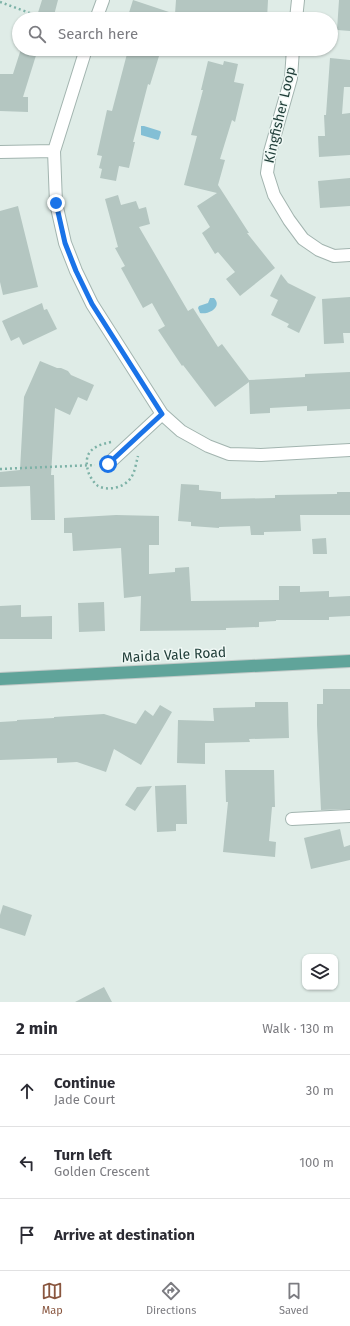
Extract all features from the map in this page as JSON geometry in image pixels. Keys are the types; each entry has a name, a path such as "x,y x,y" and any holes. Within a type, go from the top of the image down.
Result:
{"main road":[{"name":"Maida Vale Road","path":"0,679 350,661"}],"street":[{"path":"99,12 103,0"},
{"path":"297,12 298,0"},
{"path":"84,56 54,150 56,203 65,243 76,271 92,304 162,414 181,431 208,446 229,454 261,455 350,450"},
{"name":"Kingfisher Loop","path":"292,56 290,78 270,152 267,173 274,195 289,220 303,238 319,250 334,256 350,255"},
{"path":"0,152 54,150"},
{"path":"108,464 162,414"},
{"path":"292,819 350,816"}],"path":[{"path":"0,2 27,12"},
{"path":"0,469 108,464"}],"water":[{"path":"141,126 160,131 159,139 141,135"},
{"path":"210,298 214,298 216,301 216,307 210,312 200,313 198,308 199,306 208,303"}],"building":[{"path":"42,0 58,0 55,12 38,12"},
{"path":"133,0 169,12 129,12"},
{"path":"176,0 268,0 267,12 175,12"},
{"path":"339,0 350,0 350,31 338,30"},
{"path":"19,56 36,56 23,97 28,97 28,112 0,111 0,74 13,74"},
{"path":"126,56 159,56 150,85 148,84 133,142 135,142 129,168 119,166 116,181 100,178 102,169 99,168 102,156 97,155 107,110 112,111"},
{"path":"330,58 350,60 350,87 344,87 342,114 350,113 350,155 319,157 318,136 325,136 324,115 326,115"},
{"path":"208,61 223,65 224,61 238,64 234,82 244,84 235,122 232,120 220,159 225,160 218,185 249,233 247,233 275,268 240,296 226,279 235,272 218,252 215,254 202,233 210,227 197,206 217,193 184,185 197,136 191,135 203,90 201,90"},
{"path":"350,178 350,206 320,208 318,181"},
{"path":"118,195 121,205 136,201 139,209 146,207 150,224 139,227 188,311 193,308 218,347 222,344 249,380 305,377 305,374 350,372 350,409 307,411 307,406 270,408 270,413 250,414 249,382 215,407 183,365 182,366 158,330 165,326 152,303 143,308 121,268 125,266 115,248 118,247 105,199"},
{"path":"18,206 38,287 3,295 0,282 0,211"},
{"path":"281,274 288,283 316,297 299,333 287,327 289,324 271,315 278,300 270,296"},
{"path":"350,297 350,333 343,333 344,343 324,344 322,299"},
{"path":"42,303 44,310 47,309 57,329 23,345 19,337 11,341 2,321"},
{"path":"40,361 68,371 71,375 94,385 87,401 78,397 70,415 55,408 51,475 54,475 55,520 31,520 30,486 0,487 0,472 20,470 24,397"},
{"path":"181,484 199,485 199,490 221,492 221,499 275,498 275,495 337,494 337,492 350,492 350,515 300,515 301,531 264,532 264,535 251,535 250,526 219,528 191,526 191,522 178,521"},
{"path":"116,515 159,516 159,545 149,545 149,574 175,572 175,568 189,567 191,601 279,600 279,586 300,586 300,592 329,591 329,597 350,596 350,616 329,617 329,620 276,620 259,622 259,627 226,628 226,630 140,631 141,596 124,598 121,548 73,551 72,533 64,533 64,518"},
{"path":"326,538 327,554 313,554 312,539"},
{"path":"104,602 105,631 79,632 78,603"},
{"path":"21,605 21,617 52,616 52,639 0,639 0,606"},
{"path":"323,689 350,689 350,809 321,810 317,704 323,704"},
{"path":"255,702 288,702 289,738 249,739 250,742 205,743 205,764 177,763 178,720 214,721 213,708 255,707"},
{"path":"160,705 172,712 141,765 114,749 106,772 77,762 57,763 57,758 0,760 0,722 104,714 136,724 145,710 153,716"},
{"path":"225,770 274,770 275,807 272,807 269,841 276,842 275,857 223,852 228,802 226,802"},
{"path":"186,785 187,824 176,824 176,831 157,832 155,786"},
{"path":"152,786 135,811 125,805 137,787"},
{"path":"340,829 344,847 350,845 350,860 311,869 304,838"},
{"path":"3,905 32,915 25,936 0,928 0,915"},
{"path":"104,987 112,1002 75,1002"}],"route":[{"path":"56,203 65,243 76,271 92,304 162,414 108,464"}]}
